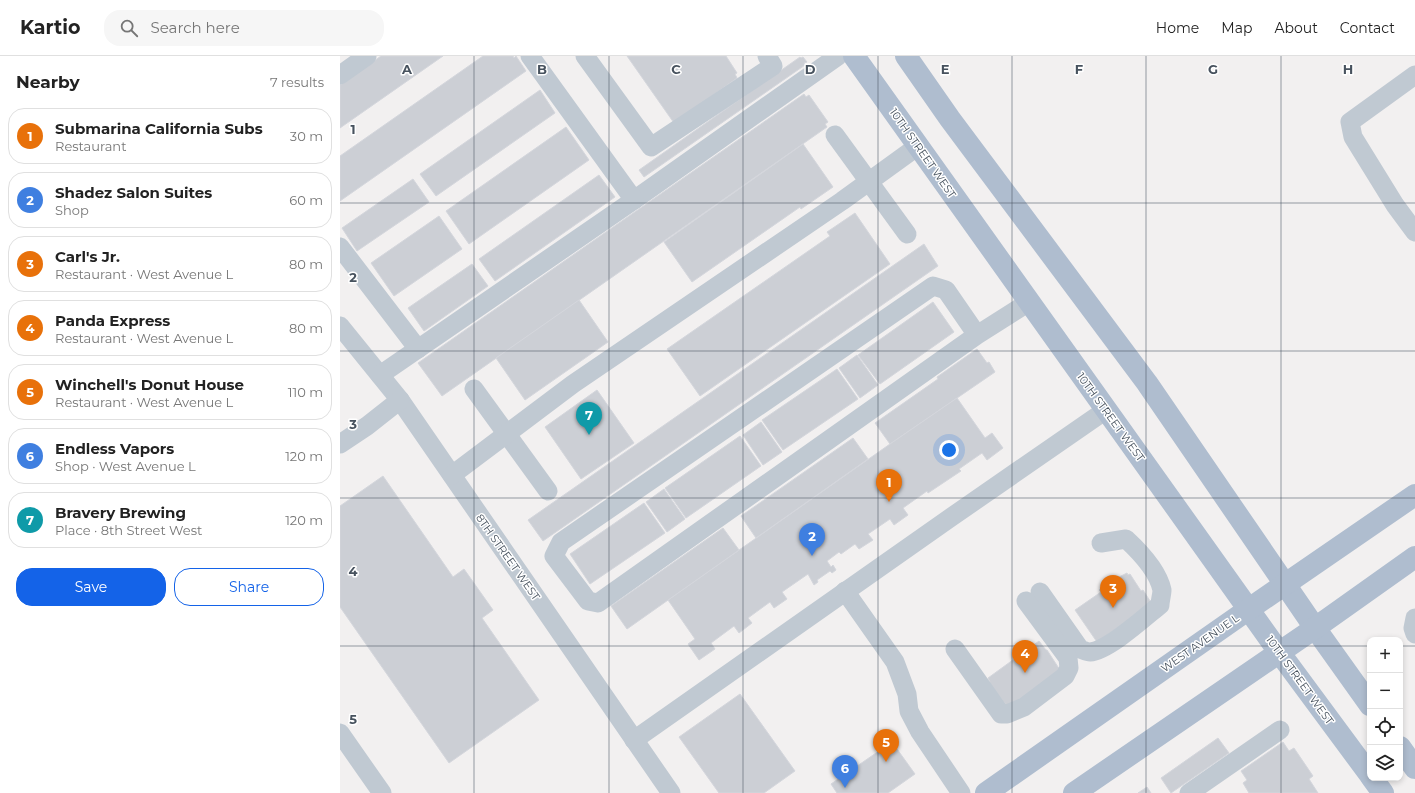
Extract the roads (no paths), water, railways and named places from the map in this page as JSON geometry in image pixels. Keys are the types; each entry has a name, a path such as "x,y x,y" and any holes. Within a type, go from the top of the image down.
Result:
{"main road":[{"name":"10TH STREET WEST","path":"854,56 1279,652 1367,771"},
{"path":"906,56 969,144 1147,383 1315,628 1367,701"},
{"name":"WEST AVENUE L","path":"986,793 1415,495"},
{"path":"1074,793 1315,628 1415,557"},
{"path":"1403,751 1415,768"},
{"path":"1374,781 1383,793"}],"street":[{"path":"340,75 367,56"},
{"path":"530,56 634,200"},
{"path":"585,56 651,147 773,66 767,56"},
{"path":"380,375 634,200 838,56"},
{"path":"1415,75 1350,122 1353,137 1395,205 1415,232"},
{"path":"835,135 907,234"},
{"path":"452,475 573,384 869,182 918,146"},
{"path":"340,246 418,349"},
{"path":"977,335 946,290 933,286 561,542 554,556 588,601 598,603 977,335 1029,302"},
{"name":"8TH STREET WEST","path":"340,326 400,400 671,793"},
{"path":"474,389 548,491"},
{"path":"340,444 367,426 400,400"},
{"path":"634,740 845,591 1106,410"},
{"path":"955,649 1001,714 1007,714 1024,707 1065,676 1069,668 1068,658 1033,596 1080,649 1089,652 1102,648 1130,630 1160,605 1162,590 1155,573 1142,554 1126,539 1101,543"},
{"path":"845,591 895,662 907,694 909,711 924,738 961,793"},
{"path":"1415,618 1413,628 1415,634"},
{"path":"1189,793 1280,730"},
{"path":"340,733 382,793"}],"place":[{"name":"Bravery Brewing","path":"589,435"},
{"name":"Submarina California Subs","path":"889,502"},
{"name":"Shadez Salon Suites","path":"812,556"},
{"name":"Carl's Jr.","path":"1113,608"},
{"name":"Panda Express","path":"1025,673"},
{"name":"Winchell's Donut House","path":"886,762"},
{"name":"Endless Vapors","path":"845,788"}]}
